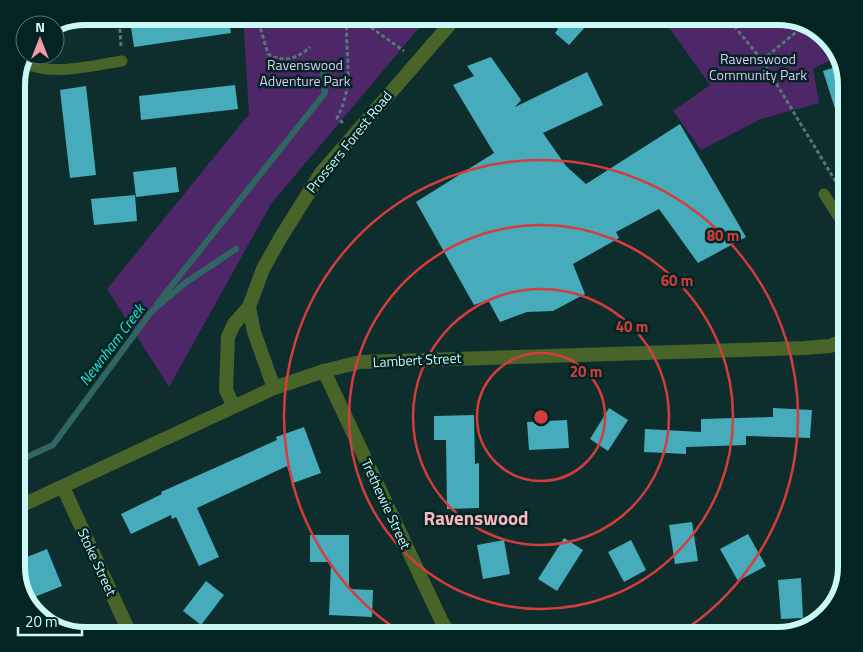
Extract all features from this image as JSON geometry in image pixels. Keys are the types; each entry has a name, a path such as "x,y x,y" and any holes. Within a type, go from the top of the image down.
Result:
{"street":[{"name":"Prossers Forest Road","path":"234,405 226,390 228,337 234,324 248,307 263,269 303,199 354,134 449,25"},
{"path":"248,307 256,339 274,388"},
{"name":"Lambert Street","path":"25,504 274,388 324,371 360,362 804,348 830,346 838,343"},
{"name":"Trethewie Street","path":"324,371 446,627"},
{"name":"Stoke Street","path":"63,487 127,627"}],"lane":[{"path":"30,65 57,69 122,61"},
{"path":"824,194 838,216"}],"path":[{"path":"120,25 122,61"},
{"path":"260,25 268,54 284,60 300,56 310,47"},
{"path":"347,25 348,80 343,106 337,118 354,134"},
{"path":"368,25 405,51"},
{"path":"733,25 762,60 837,184"},
{"path":"762,60 800,29"}],"green space":[{"name":"Ravenswood Adventure Park","path":"244,25 421,25 271,204 169,387 107,289 249,114"},
{"name":"Ravenswood Community Park","path":"667,25 790,26 814,37 826,49 832,59 813,69 819,103 761,119 701,150 673,111 710,85"}],"building":[{"path":"131,25 230,25 231,33 134,47"},
{"path":"553,25 587,25 569,45 555,33 558,29"},
{"path":"491,57 521,100 515,107 587,72 603,105 543,133 566,166 586,184 680,124 746,237 698,263 659,209 616,232 619,238 573,264 585,294 553,311 527,312 500,322 488,300 474,305 416,202 494,153 453,85 474,76 467,66"},
{"path":"835,67 838,85 838,118 823,71"},
{"path":"235,85 238,109 141,120 139,96"},
{"path":"86,86 96,175 70,178 60,90"},
{"path":"176,167 179,192 136,197 133,172"},
{"path":"135,195 137,221 94,225 91,199"},
{"path":"609,408 628,420 608,451 590,439"},
{"path":"773,408 812,410 810,438 746,436 746,445 686,447 686,454 644,452 645,429 701,432 701,419 773,417"},
{"path":"474,415 475,464 479,463 479,508 447,509 446,440 434,440 434,416"},
{"path":"567,420 569,448 529,450 527,422"},
{"path":"304,427 321,473 293,483 287,466 197,508 219,557 199,566 176,517 172,519 171,515 131,534 121,514 162,494 161,492 277,440 276,437"},
{"path":"692,522 698,561 675,564 669,525"},
{"path":"748,534 766,566 738,581 720,549"},
{"path":"310,535 349,535 349,589 373,590 372,617 329,615 331,562 310,562"},
{"path":"564,538 583,550 557,591 538,579"},
{"path":"504,540 510,574 483,579 477,545"},
{"path":"631,540 646,570 624,582 608,552"},
{"path":"47,549 62,586 34,597 27,582 25,558"},
{"path":"801,578 803,618 781,619 778,580"},
{"path":"206,581 224,595 201,625 183,611"}],"waterway":[{"path":"157,304 325,93 323,67"},
{"name":"Newnham Creek","path":"25,458 53,445 151,312 185,283 236,249"}],"district":[{"name":"Ravenswood","path":"476,518"}]}
